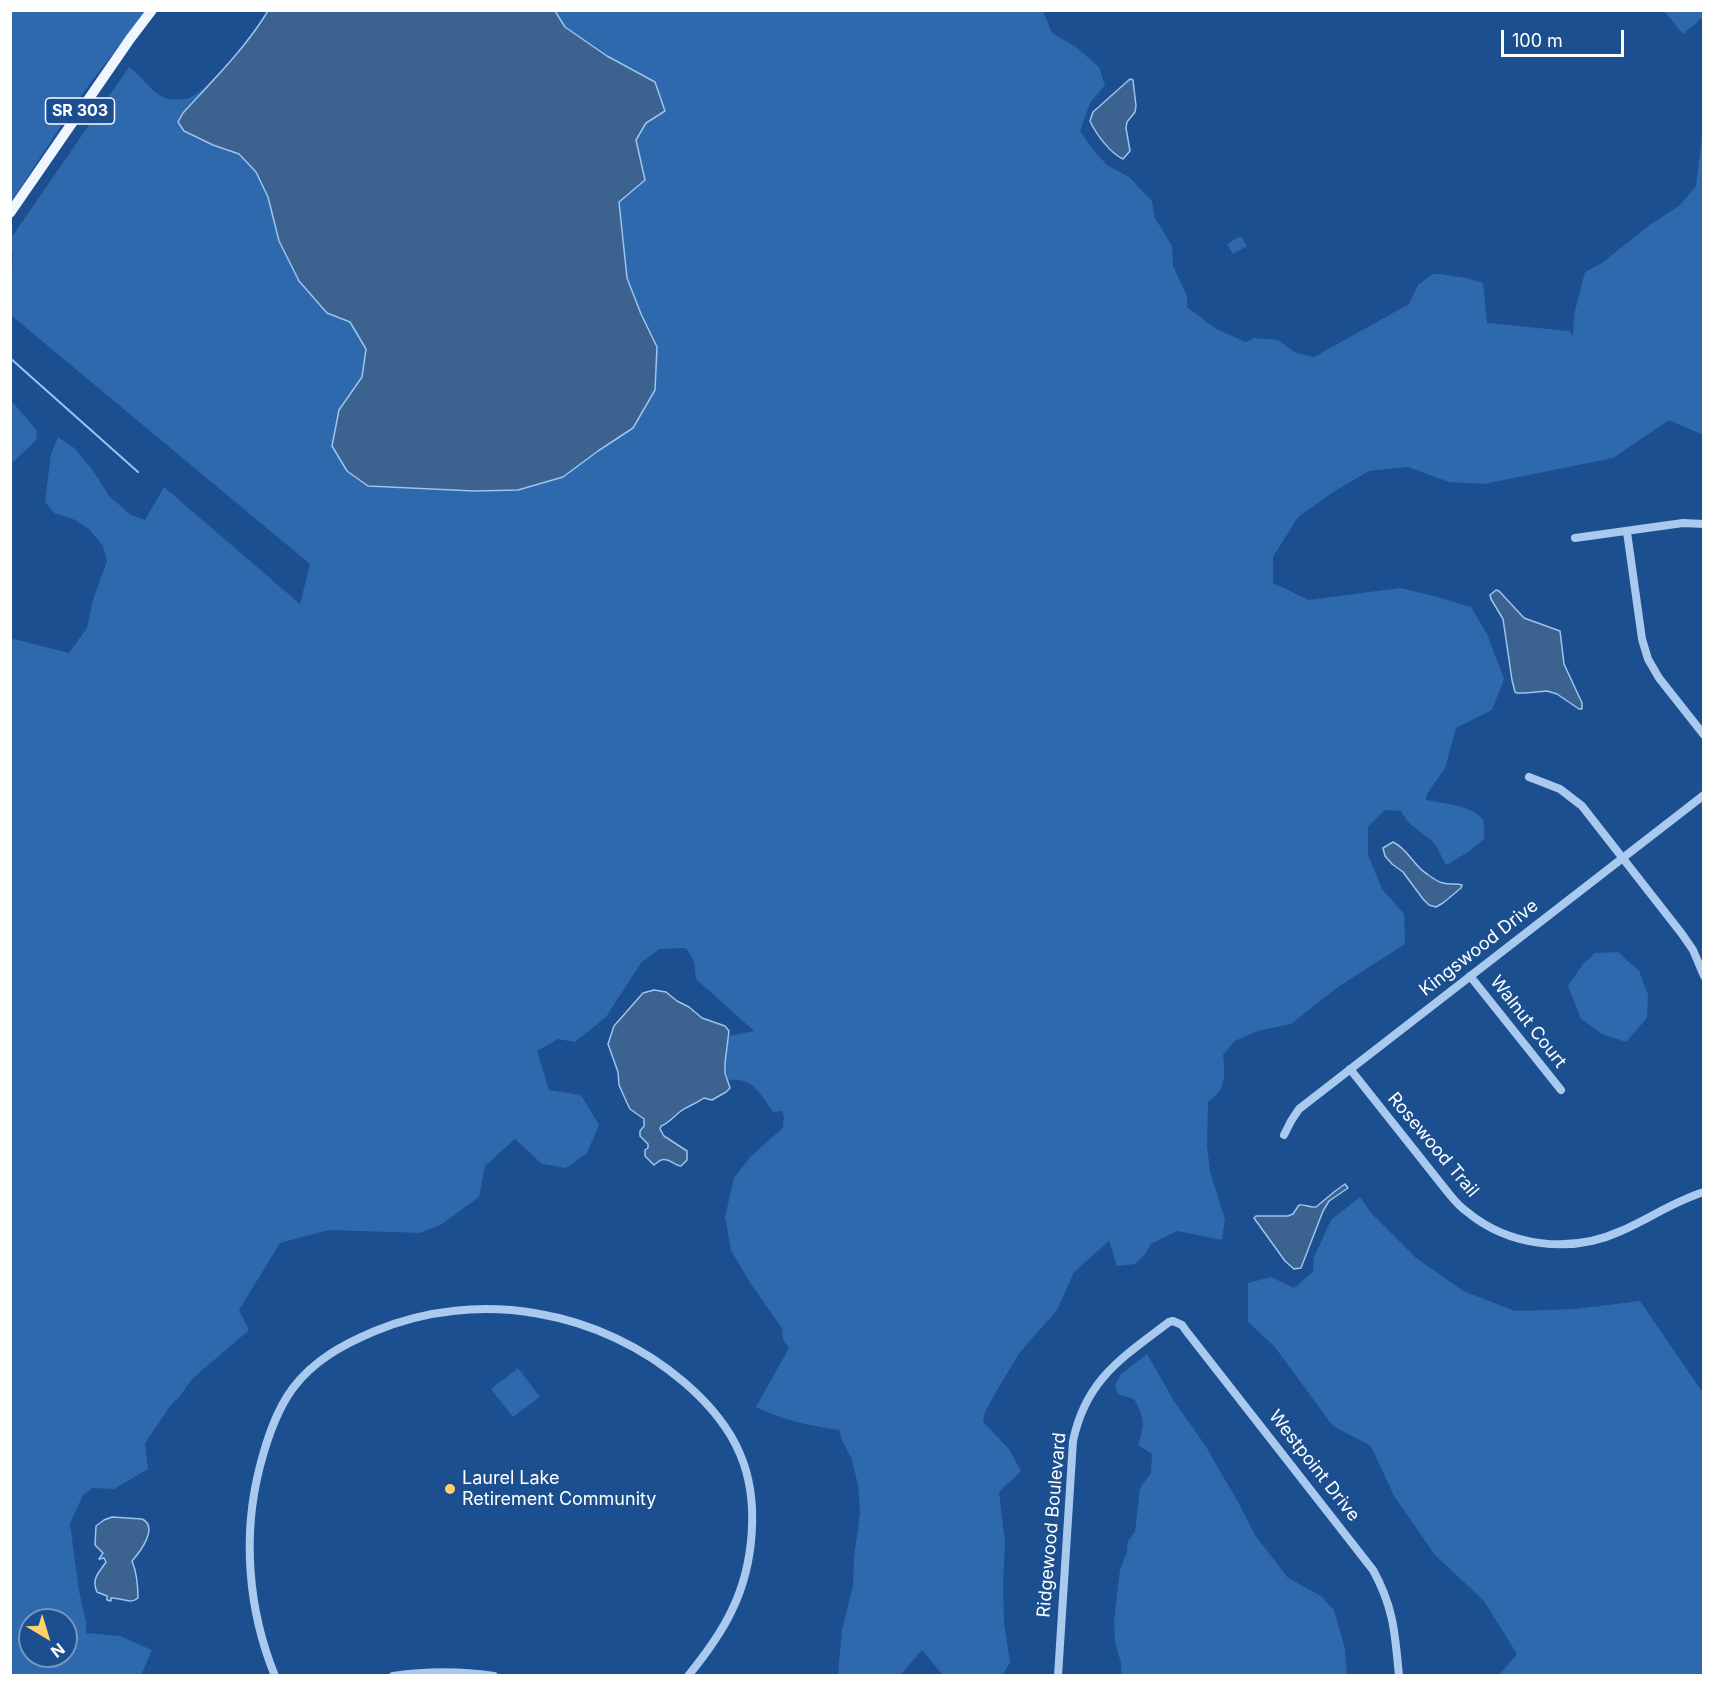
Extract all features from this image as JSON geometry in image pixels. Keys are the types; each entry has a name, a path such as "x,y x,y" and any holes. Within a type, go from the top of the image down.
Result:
{"main road":[{"name":"SR 303","path":"10,213 152,10"}],"street":[{"path":"1575,538 1683,523 1704,524"},
{"path":"1627,532 1642,639 1648,659 1659,678 1704,735"},
{"path":"1529,777 1560,789 1582,806 1682,934 1693,950 1704,976"},
{"name":"Kingswood Drive","path":"1284,1135 1299,1109 1704,795"},
{"name":"Walnut Court","path":"1470,975 1561,1090"},
{"name":"Rosewood Trail","path":"1350,1069 1450,1195 1466,1211 1489,1227 1518,1239 1562,1245 1602,1239 1637,1224 1688,1197 1704,1192"},
{"path":"275,1676 262,1642 254,1604 250,1532 256,1485 265,1448 274,1421 286,1398 319,1361 357,1339 416,1317 474,1309 529,1311 545,1314 576,1322 618,1339 647,1355 677,1376 708,1406 732,1437 744,1465 752,1503 749,1550 739,1592 731,1613 708,1651 688,1676"},
{"name":"Westpoint Drive","path":"1151,1335 1168,1322 1173,1321 1182,1325 1368,1562 1383,1588 1391,1612 1399,1676"},
{"name":"Ridgewood Boulevard","path":"1058,1676 1073,1441 1076,1428 1085,1404 1103,1376 1151,1335"},
{"path":"393,1676 416,1672 439,1672 494,1676"}],"shaded area":[{"path":"11,11 145,11 80,97 11,202"},
{"path":"268,11 1043,11 1052,33 1076,47 1099,67 1105,85 1090,103 1080,131 1107,165 1129,177 1152,201 1154,216 1172,246 1173,266 1187,296 1187,307 1216,329 1246,342 1254,338 1278,340 1296,353 1314,357 1409,304 1418,285 1433,274 1466,278 1483,283 1487,323 1569,331 1573,336 1574,315 1585,272 1602,263 1648,226 1679,206 1696,186 1703,133 1703,435 1669,420 1613,458 1484,484 1449,482 1408,467 1369,471 1298,517 1273,557 1273,583 1309,600 1400,588 1471,607 1487,634 1504,679 1492,710 1456,728 1445,768 1427,794 1426,800 1457,806 1479,815 1484,822 1484,839 1447,865 1437,847 1406,819 1401,811 1385,810 1368,827 1368,855 1382,889 1404,914 1405,944 1338,987 1291,1024 1258,1031 1235,1041 1223,1055 1222,1087 1208,1102 1207,1144 1210,1172 1225,1219 1222,1240 1177,1231 1151,1244 1135,1264 1117,1266 1109,1241 1074,1272 1057,1310 1020,1352 996,1392 985,1412 983,1422 1009,1449 1021,1471 999,1492 1005,1543 1004,1622 1010,1663 1002,1675 946,1675 941,1673 922,1650 900,1675 838,1675 842,1630 853,1586 860,1513 858,1485 852,1460 839,1430 797,1422 756,1407 789,1348 783,1340 783,1330 749,1281 731,1250 725,1217 734,1178 751,1156 783,1128 784,1117 782,1111 773,1112 756,1088 745,1081 729,1080 725,1058 730,1036 754,1031 696,979 694,961 686,948 659,949 641,963 606,1017 575,1042 558,1039 537,1051 549,1090 581,1095 599,1125 587,1153 566,1168 542,1164 515,1139 485,1166 479,1197 442,1224 420,1233 329,1230 280,1243 239,1310 249,1330 192,1379 171,1405 145,1443 148,1469 114,1489 92,1488 83,1495 70,1524 86,1633 120,1636 152,1650 141,1675 11,1675 10,638 69,653 87,628 93,600 107,561 103,546 89,529 73,519 54,513 45,502 51,454 58,437 73,447 92,469 109,496 131,515 145,520 164,487 300,604 310,564 12,316 11,238 129,67 157,94 173,100 189,98 228,64"},
{"path":"268,11 555,11 565,27 607,56 655,82 665,111 646,123 636,140 645,180 619,202 627,278 657,347 655,390 633,428 563,477 518,490 474,491 368,486 347,471 332,446 339,410 362,377 366,349 350,322 327,313 299,281 279,241 268,197 256,172 239,154 184,131 178,122 183,113 239,51"},
{"path":"1664,11 1703,11 1703,17 1683,34"},
{"path":"1130,79 1133,80 1136,106 1135,112 1127,122 1130,151 1123,159 1104,143 1090,121 1093,112"},
{"path":"1241,236 1247,246 1233,254 1227,244"},
{"path":"11,401 37,431 36,440 11,464"},
{"path":"1496,590 1524,618 1560,631 1564,664 1582,703 1582,709 1557,694 1547,691 1515,692 1503,619 1490,595"},
{"path":"1393,842 1433,878 1443,883 1462,885 1461,888 1436,907 1429,905 1403,872 1385,856 1383,848"},
{"path":"1618,952 1639,971 1648,995 1647,1018 1626,1042 1602,1034 1581,1019 1568,986 1583,964 1595,953"},
{"path":"654,990 666,992 702,1018 725,1026 729,1031 725,1073 730,1088 712,1100 704,1098 661,1126 660,1129 664,1136 687,1151 687,1160 681,1166 664,1159 654,1165 645,1156 648,1144 640,1136 644,1119 630,1109 627,1103 619,1085 618,1072 608,1044 614,1026 643,993"},
{"path":"1345,1184 1348,1188 1329,1201 1323,1211 1301,1268 1294,1269 1285,1261 1254,1218 1256,1216 1288,1216 1293,1214 1299,1205 1316,1207"},
{"path":"1360,1197 1372,1214 1415,1257 1463,1291 1515,1311 1575,1309 1640,1301 1703,1393 1703,1675 1499,1675 1517,1654 1484,1601 1435,1555 1394,1496 1371,1446 1333,1426 1274,1346 1248,1322 1248,1283 1271,1277 1294,1288 1313,1272 1314,1257 1331,1220"},
{"path":"1147,1354 1174,1401 1205,1445 1255,1535 1288,1578 1321,1596 1334,1610 1345,1649 1347,1675 1121,1675 1114,1620 1120,1570 1127,1552 1128,1541 1135,1532 1140,1488 1151,1473 1152,1454 1138,1445 1143,1422 1134,1399 1118,1394 1115,1385 1121,1374"},
{"path":"518,1368 540,1397 513,1417 491,1389"},
{"path":"112,1517 142,1519 149,1528 146,1540 132,1561 137,1579 138,1598 132,1601 115,1598 111,1598 111,1601 107,1600 107,1596 97,1592 95,1587 97,1576 106,1562 104,1558 99,1559 103,1553 95,1545 96,1526"}],"waterway":[{"path":"10,358 138,472"}],"place":[{"name":"Laurel Lake Retirement Community","path":"450,1489"}]}
